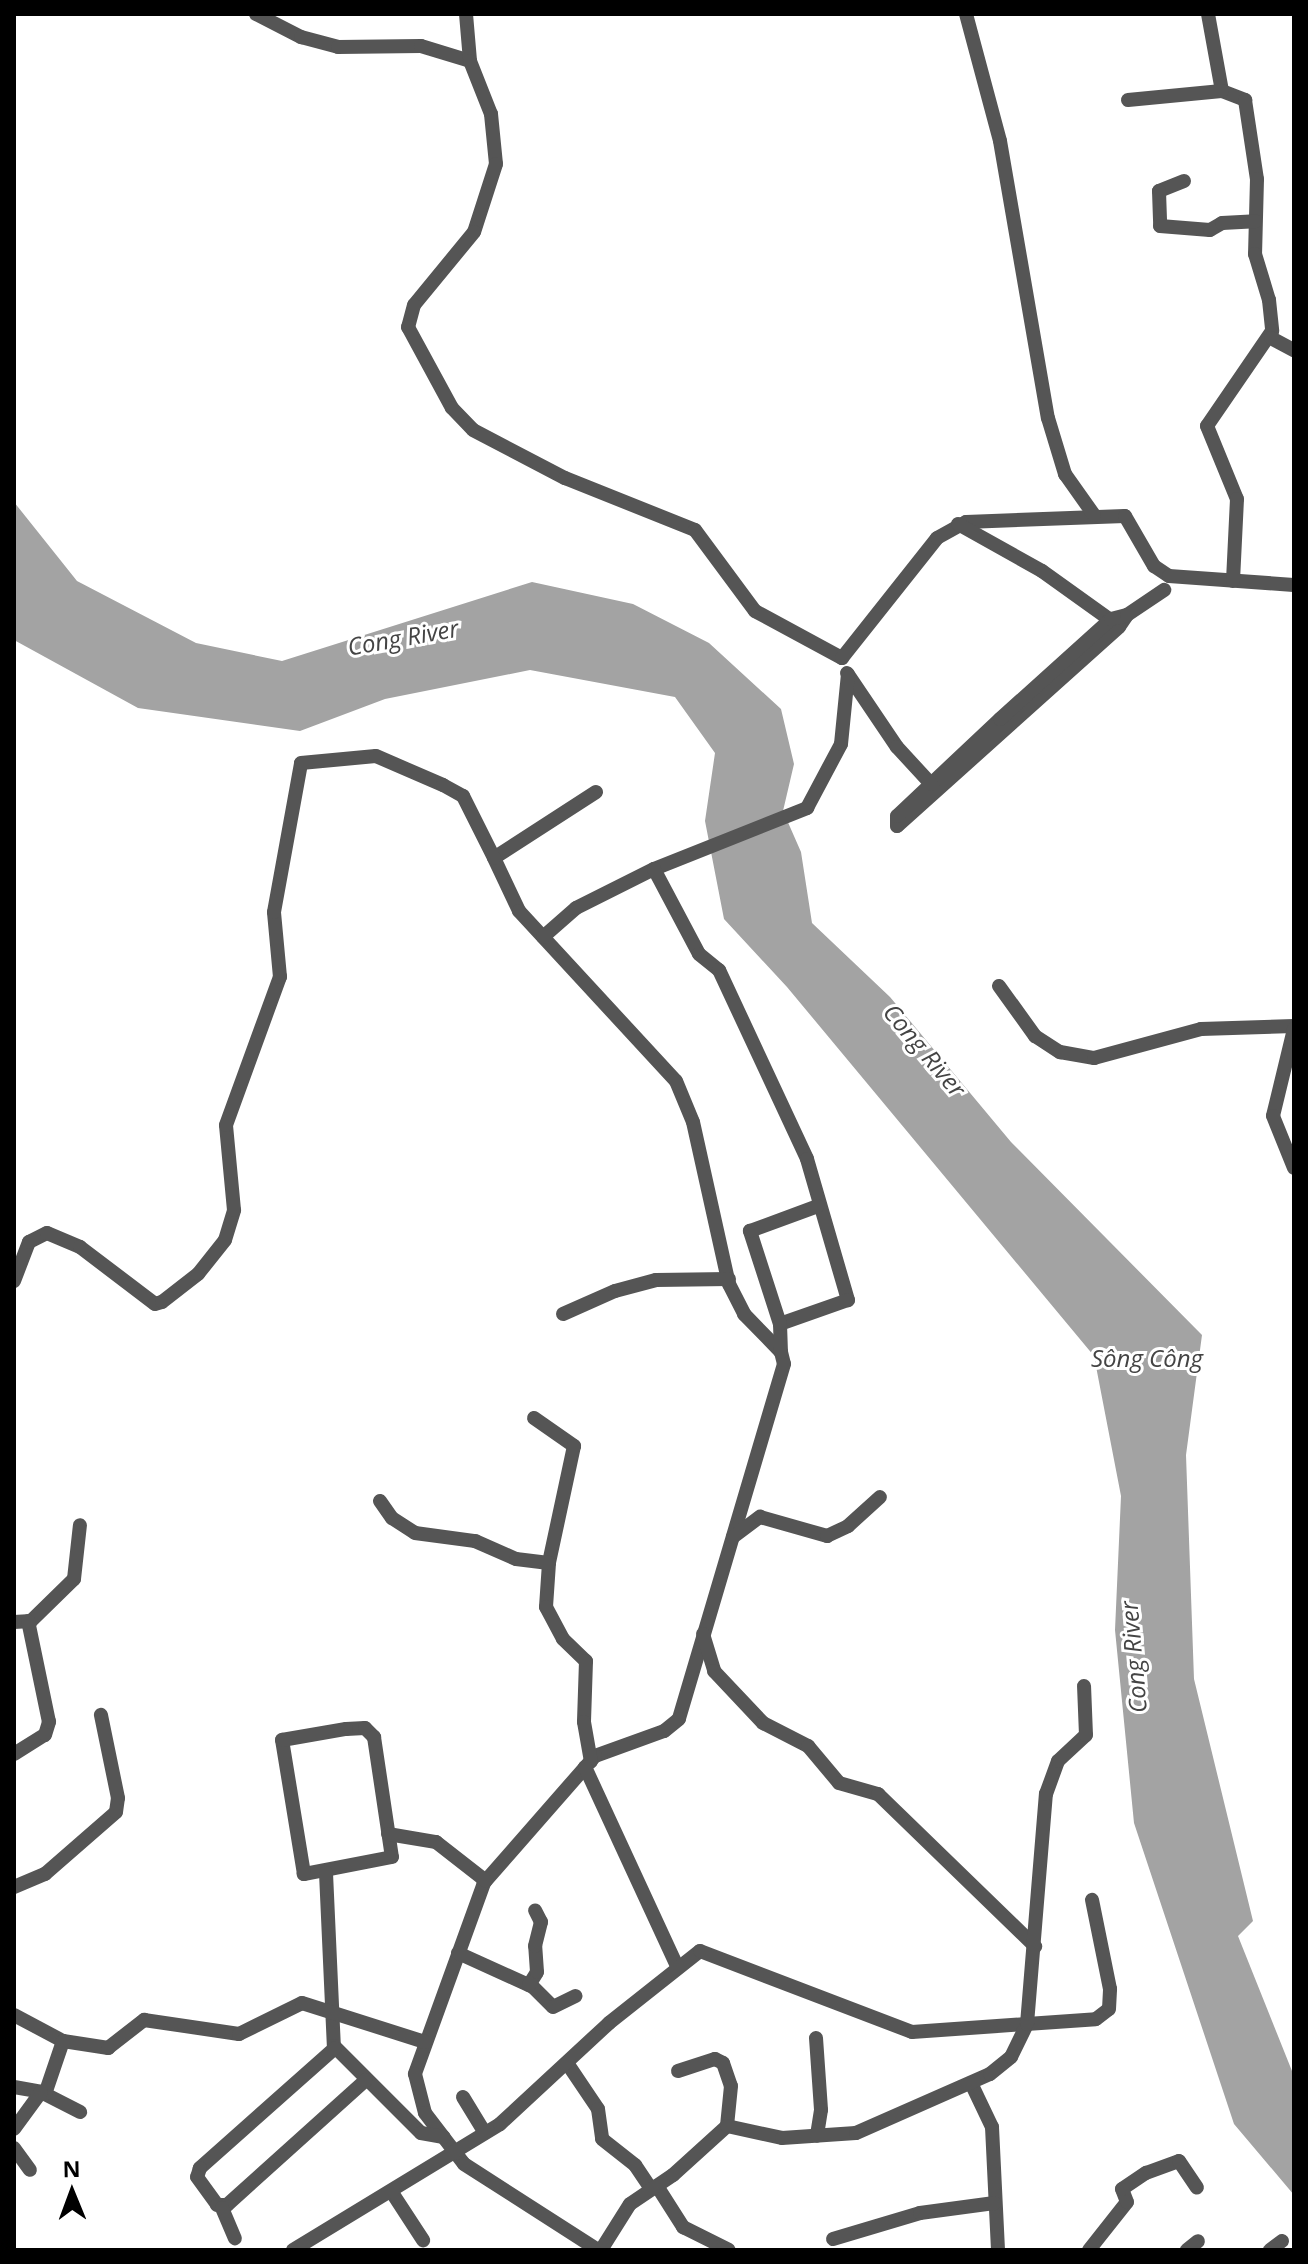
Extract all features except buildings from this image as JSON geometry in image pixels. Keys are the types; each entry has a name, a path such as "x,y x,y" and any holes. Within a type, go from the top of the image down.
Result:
{"street":[{"path":"256,14 301,37 338,47 421,46 470,61"},
{"path":"466,14 470,61 491,114 493,177 474,232 414,305 408,327 452,408 473,430 565,478 695,530 755,611 842,658 848,674 897,747 931,784"},
{"path":"966,14 991,96 1048,418 1065,474 1088,516"},
{"path":"1208,14 1222,91"},
{"path":"1128,100 1222,91 1245,100 1257,179 1255,254 1269,300 1271,338 1207,426 1237,499 1233,581"},
{"path":"1184,181 1159,191 1160,226 1210,230 1222,223 1255,221"},
{"path":"1271,338 1294,350"},
{"path":"842,658 937,538 958,523 1125,516 1154,566 1172,584"},
{"path":"958,523 1127,615"},
{"path":"1127,615 897,826 897,816 931,784 1127,615 1172,584 1233,581 1294,585"},
{"path":"543,937 576,908 654,869 803,810 819,793 841,744 848,674"},
{"path":"14,1281 29,1242 47,1233 80,1247 155,1304 198,1274 225,1240 234,1210 226,1125 236,1086 257,1045 280,977 274,912 301,763 376,756 463,796 512,900 676,1081 693,1122 729,1279 744,1314 781,1352"},
{"path":"494,858 596,792"},
{"path":"654,869 699,954 719,970 738,1005 807,1159 848,1303 780,1324"},
{"path":"999,986 1035,1036 1068,1054 1094,1058 1206,1028 1294,1028 1273,1116 1294,1168"},
{"path":"678,2071 715,2059 723,2063 731,2086 727,2126 654,2188 630,2204 600,2250 464,2164 425,2113 415,2074 486,1881 588,1764 664,1731 679,1719 784,1364 780,1324 750,1231 818,1206"},
{"path":"563,1314 598,1297 656,1280 729,1279"},
{"path":"534,1418 574,1446 549,1563 546,1607 551,1622 586,1661 584,1722 588,1764 678,1968"},
{"path":"732,1537 760,1517 827,1536 848,1526 880,1497"},
{"path":"380,1501 392,1518 415,1533 475,1541 516,1559 549,1563"},
{"path":"14,1754 45,1735 49,1722 21,1622 74,1579 80,1525"},
{"path":"703,1634 714,1671 763,1723 808,1746 839,1783 878,1794 1035,1946"},
{"path":"727,2126 782,2138 856,2133 971,2083 1011,2057 1027,2024 1046,1794 1058,1761 1086,1735 1084,1686"},
{"path":"14,1887 45,1874 116,1812 118,1798 101,1715"},
{"path":"371,1730 388,1834 389,1861 326,1873 301,1872 284,1737 371,1730"},
{"path":"388,1834 436,1842 486,1881"},
{"path":"326,1873 336,2014 335,2048 421,2133 444,2137"},
{"path":"293,2250 485,2133 700,1951 912,2032 1096,2019 1107,2012 1107,1959 1092,1900"},
{"path":"529,1985 537,1972 535,1946 541,1922 535,1910"},
{"path":"458,1953 529,1985 553,2007 576,1996"},
{"path":"14,2015 63,2041 108,2048 144,2020 239,2034 302,2003 425,2042"},
{"path":"816,2038 821,2110 817,2136"},
{"path":"14,2129 43,2093 63,2041"},
{"path":"235,2238 222,2208 197,2177 200,2168 335,2048"},
{"path":"567,2063 598,2109 602,2139 635,2165 683,2227 729,2250"},
{"path":"222,2208 366,2080"},
{"path":"971,2083 992,2127 998,2250"},
{"path":"14,2087 43,2093 80,2112"},
{"path":"463,2097 485,2133"},
{"path":"14,2148 30,2170"},
{"path":"1089,2250 1127,2202 1122,2189 1146,2173 1179,2161 1197,2188"},
{"path":"391,2191 423,2240"},
{"path":"833,2239 920,2213 994,2203"}],"water":[{"name":"Sông Công","path":"14,502 77,581 196,643 282,661 532,582 633,604 709,643 781,709 794,764 783,811 801,852 812,923 890,997 1011,1142 1202,1335 1186,1455 1194,1679 1253,1921 1238,1936 1294,2076 1294,2195 1234,2124 1134,1823 1115,1630 1121,1496 1094,1356 787,987 724,919 705,821 715,753 675,697 530,670 385,699 300,731 138,708 14,640"}],"water label":[{"name":"Cong River","path":"403,637"},
{"name":"Cong River","path":"925,1050"},
{"name":"Cong River","path":"1133,1657"}]}
